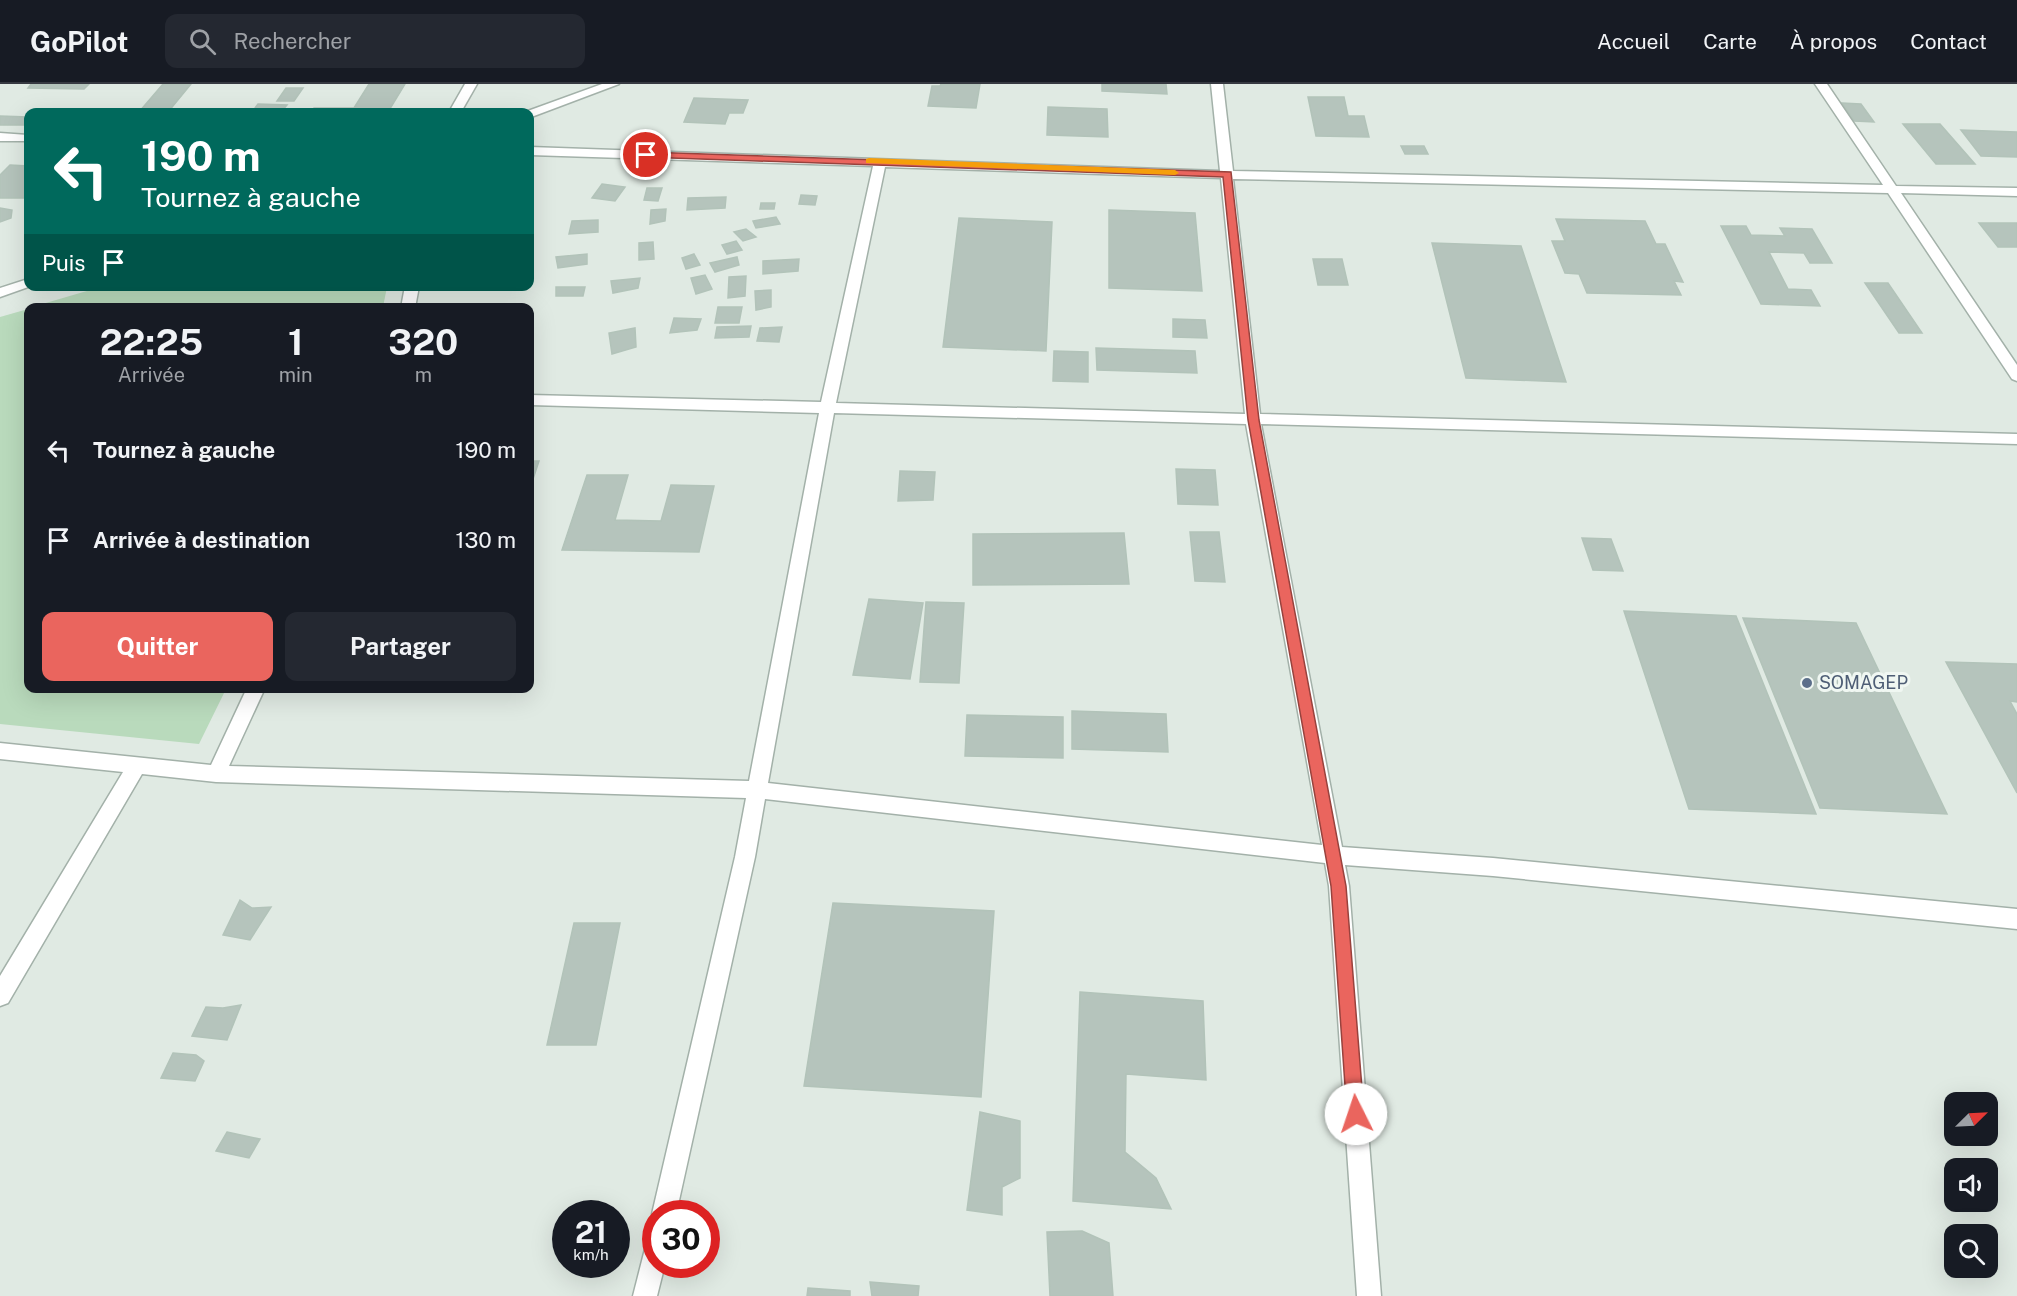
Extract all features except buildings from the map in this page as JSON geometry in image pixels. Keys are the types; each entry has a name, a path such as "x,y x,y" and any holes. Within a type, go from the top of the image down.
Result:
{"street":[{"path":"457,108 471,84"},
{"path":"534,113 613,84"},
{"path":"1218,84 1253,420 1338,886 1369,1296"},
{"path":"1821,84 2017,376"},
{"path":"0,137 24,138"},
{"path":"534,151 1227,174 2017,192"},
{"path":"667,1200 745,857 827,409 880,162"},
{"path":"0,293 24,284"},
{"path":"534,400 2017,439"},
{"path":"216,774 254,693"},
{"path":"0,751 216,774 758,790 1333,855 1493,867 2017,919"},
{"path":"0,996 137,766"},
{"path":"645,1296 649,1278"}],"green space":[{"path":"87,291 386,291 384,303 46,303"},
{"path":"24,310 24,693 224,693 199,744 0,724 0,317"}],"slow traffic":[{"path":"869,161 1175,173"}],"place":[{"name":"SOMAGEP","path":"1807,683"}],"route":[{"path":"646,155 1227,174 1253,420 1338,886 1356,1114"}]}
